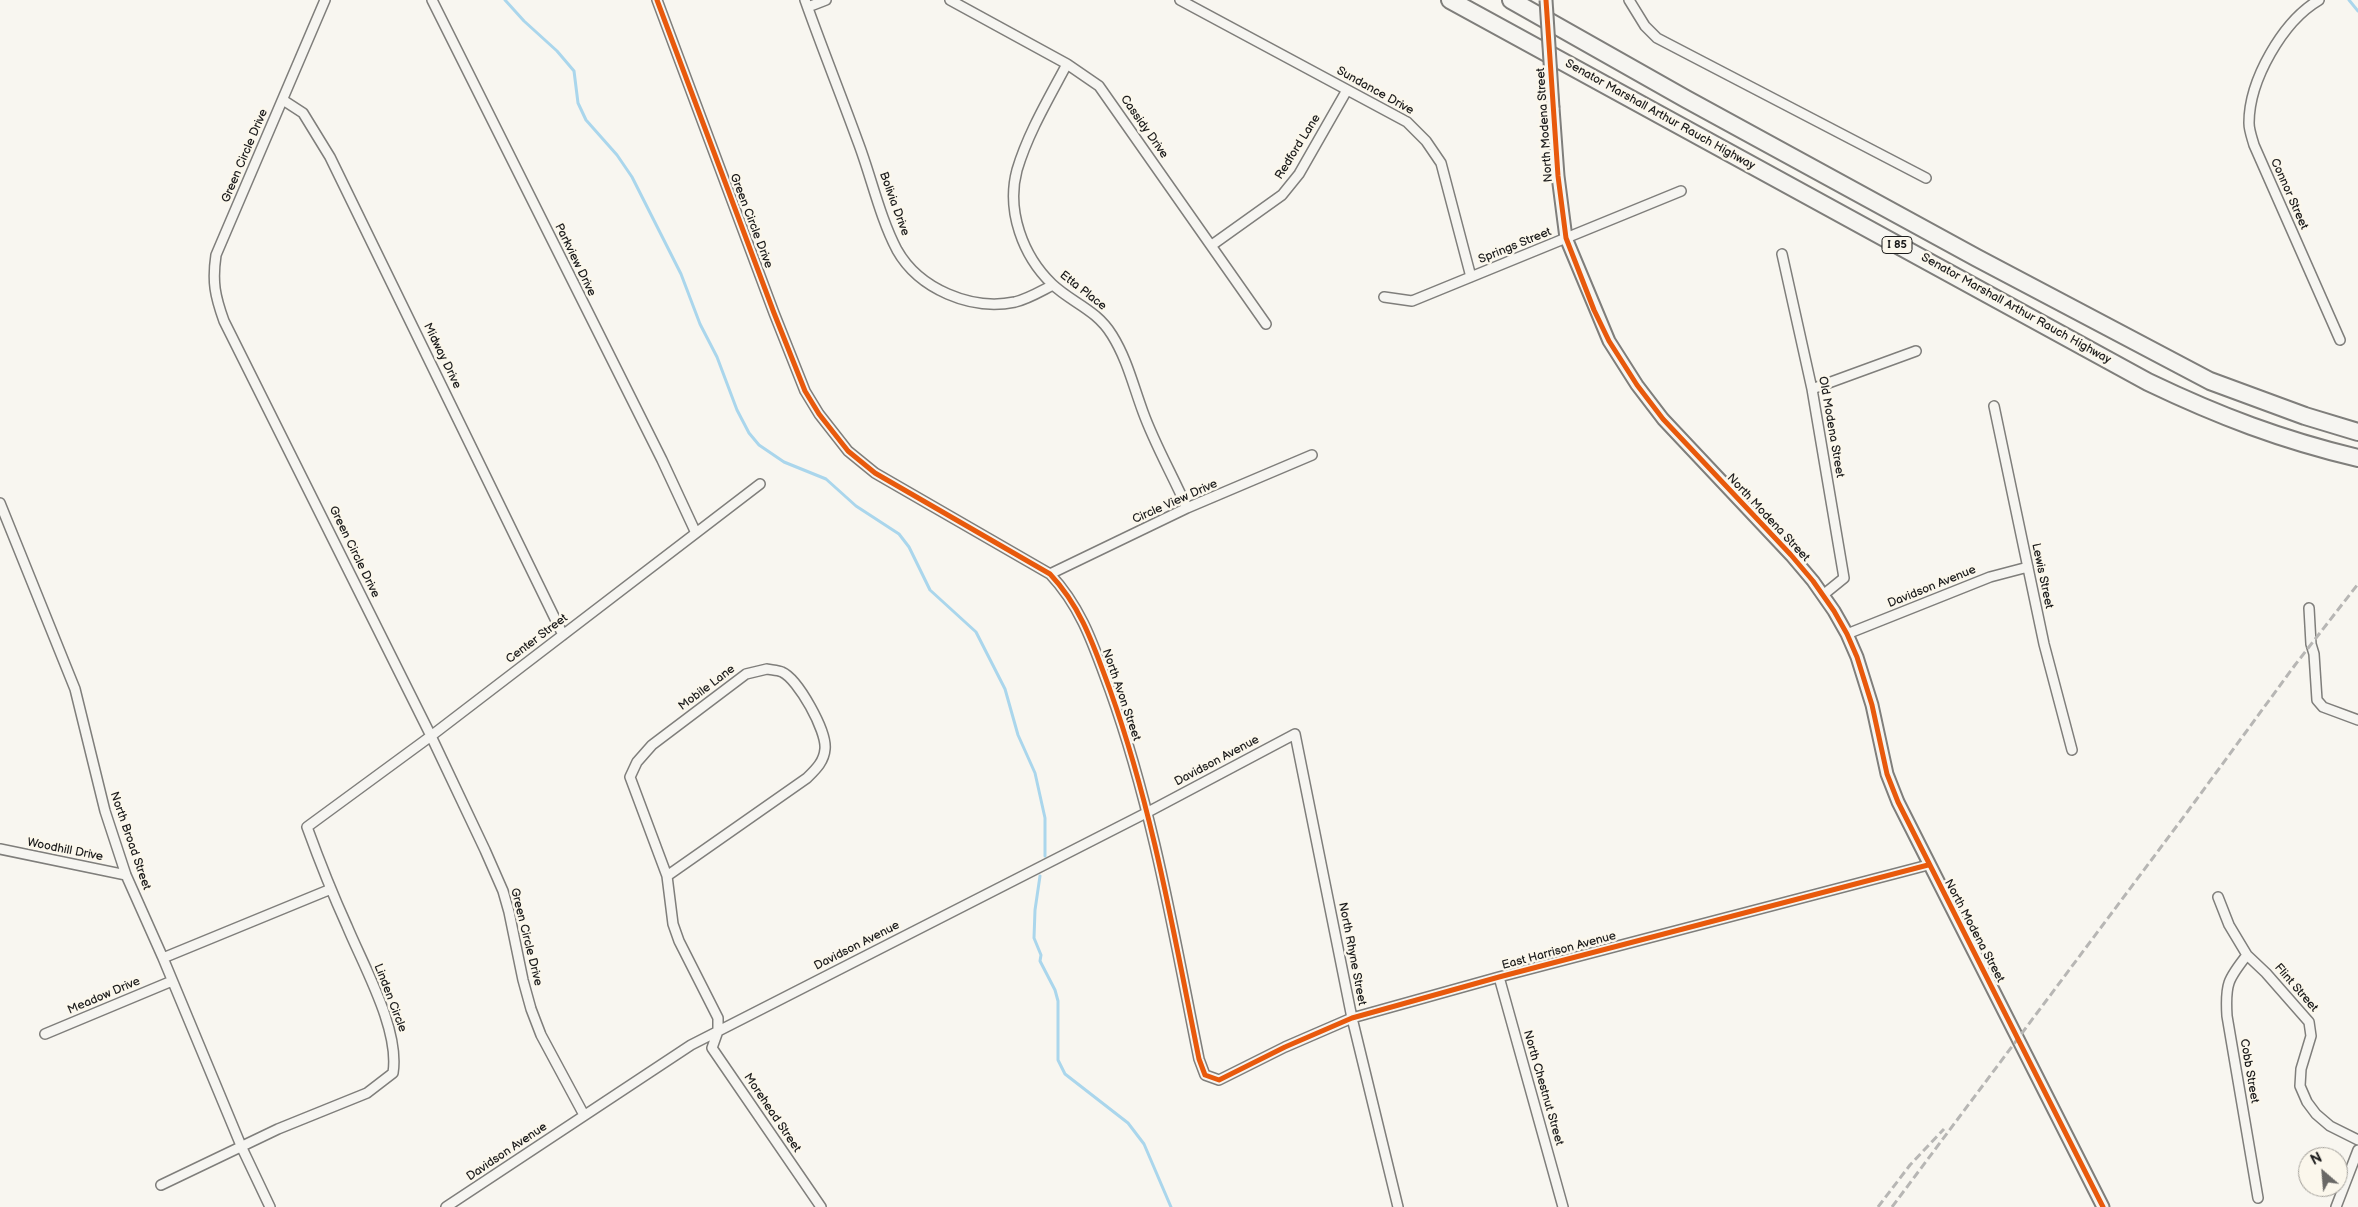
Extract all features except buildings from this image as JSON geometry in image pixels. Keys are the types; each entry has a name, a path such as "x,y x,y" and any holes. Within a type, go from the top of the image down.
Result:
{"highway":[{"name":"Senator Marshall Arthur Rauch Highway","path":"1450,0 2148,382 2252,428 2307,446 2358,458"},
{"name":"Senator Marshall Arthur Rauch Highway","path":"1511,0 1737,127 2176,362 2244,395 2358,432"},
{"path":"2305,416 2358,423"}],"street":[{"name":"Green Circle Drive","path":"325,0 216,255 213,276 215,296 224,321 431,736 503,891 523,980 541,1035 584,1115"},
{"name":"Parkview Drive","path":"432,0 696,531"},
{"name":"Green Circle Drive","path":"657,0 805,391 840,442"},
{"path":"806,4 826,0"},
{"name":"Cassidy Drive","path":"950,0 1067,64 1099,86 1266,324"},
{"name":"Sundance Drive","path":"1180,0 1407,122 1426,141 1441,163 1471,277"},
{"name":"North Modena Street","path":"1546,0 1558,176 1566,238 1609,342 1637,385 1663,419 1791,555 1823,595 1847,634 1866,684 1888,774 1898,802 1928,865 2103,1207"},
{"path":"1629,0 1645,26 1657,38 1926,178"},
{"name":"Connor Street","path":"2319,0 2293,22 2271,53 2254,94 2249,123 2254,145 2340,340"},
{"name":"Bolivia Drive","path":"806,4 850,120 887,226 897,250 914,272 945,293 988,303 1015,302 1054,286"},
{"name":"Etta Place","path":"1067,64 1035,126 1017,171 1014,195 1017,227 1029,257 1054,286 1092,312 1111,333 1126,360 1144,413 1188,508"},
{"name":"Redford Lane","path":"1212,245 1282,195 1299,174 1347,90"},
{"name":"Midway Drive","path":"283,100 303,113 330,157 563,635"},
{"name":"Springs Street","path":"1384,297 1412,300 1680,191"},
{"name":"Old Modena Street","path":"1782,254 1812,389 1844,578 1823,595"},
{"path":"1812,389 1916,351"},
{"name":"Lewis Street","path":"1994,406 2044,644 2072,750"},
{"name":"North Avon Street","path":"840,442 875,472 1050,574 1067,592 1085,624 1119,714 1148,812 1199,1059 1205,1075"},
{"name":"Circle View Drive","path":"1050,574 1188,508 1312,455"},
{"name":"Center Street","path":"328,812 431,736 696,531 760,484"},
{"name":"North Broad Street","path":"0,503 75,689 105,811 126,875 163,958 242,1148 270,1207"},
{"name":"Davidson Avenue","path":"1847,634 1990,577 2028,567"},
{"path":"2309,608 2310,644 2314,654 2317,700 2323,707 2358,720"},
{"name":"Mobile Lane","path":"667,876 807,778 821,764 826,748 821,728 800,691 783,673 766,669 746,674 652,746 637,762 630,777 667,876 673,924 679,941 718,1018 718,1030"},
{"name":"Davidson Avenue","path":"446,1207 650,1071 718,1030 1148,812 1295,734"},
{"name":"North Rhyne Street","path":"1295,734 1352,1018 1398,1207"},
{"name":"Linden Circle","path":"161,1185 242,1148 278,1129 367,1093 393,1074 396,1058 388,1024 307,827 328,812"},
{"name":"Woodhill Drive","path":"0,849 126,875"},
{"name":"East Harrison Avenue","path":"1205,1075 1219,1080 1285,1047 1352,1018 1499,977 1928,865"},
{"path":"163,958 331,889"},
{"name":"Flint Street","path":"2218,897 2229,925 2248,955 2309,1022 2311,1036 2300,1069 2300,1086 2307,1102 2316,1114 2330,1126 2358,1140"},
{"name":"Cobb Street","path":"2248,955 2230,977 2226,1002 2258,1198"},
{"name":"North Chestnut Street","path":"1499,977 1563,1207"},
{"name":"Meadow Drive","path":"46,1034 172,981"},
{"name":"Morehead Street","path":"718,1030 712,1048 821,1207"},
{"path":"2336,1207 2358,1150"}],"waterway":[{"path":"505,0 524,21 557,51 574,71 578,103 586,120 617,155 632,177 681,274 700,324 717,357 737,410 749,433 759,445 784,462 826,479 856,506 899,534 909,547 930,590 976,632 1005,689 1018,735 1035,773 1045,818 1045,856"},
{"path":"2349,0 2358,11"},
{"path":"1040,876 1035,910 1034,938 1041,955 1040,961 1055,990 1058,1001 1058,1060 1065,1074 1128,1123 1144,1144 1171,1207"}],"railway":[{"path":"1892,1207 2295,665 2358,584"},
{"path":"1878,1207 1910,1165 1944,1129"}],"cycle path":[{"path":"657,0 774,313 805,391 819,414 848,451 875,473 1050,574 1071,600 1079,614 1110,690 1139,781 1171,919 1199,1059 1205,1075 1219,1080 1285,1047 1352,1018 1499,977 1928,865"},
{"path":"1546,0 1558,176 1566,238 1594,310 1609,341 1637,385 1663,419 1791,555 1813,581 1834,611 1857,657 1872,705 1887,774 1898,802 2103,1207"}]}
